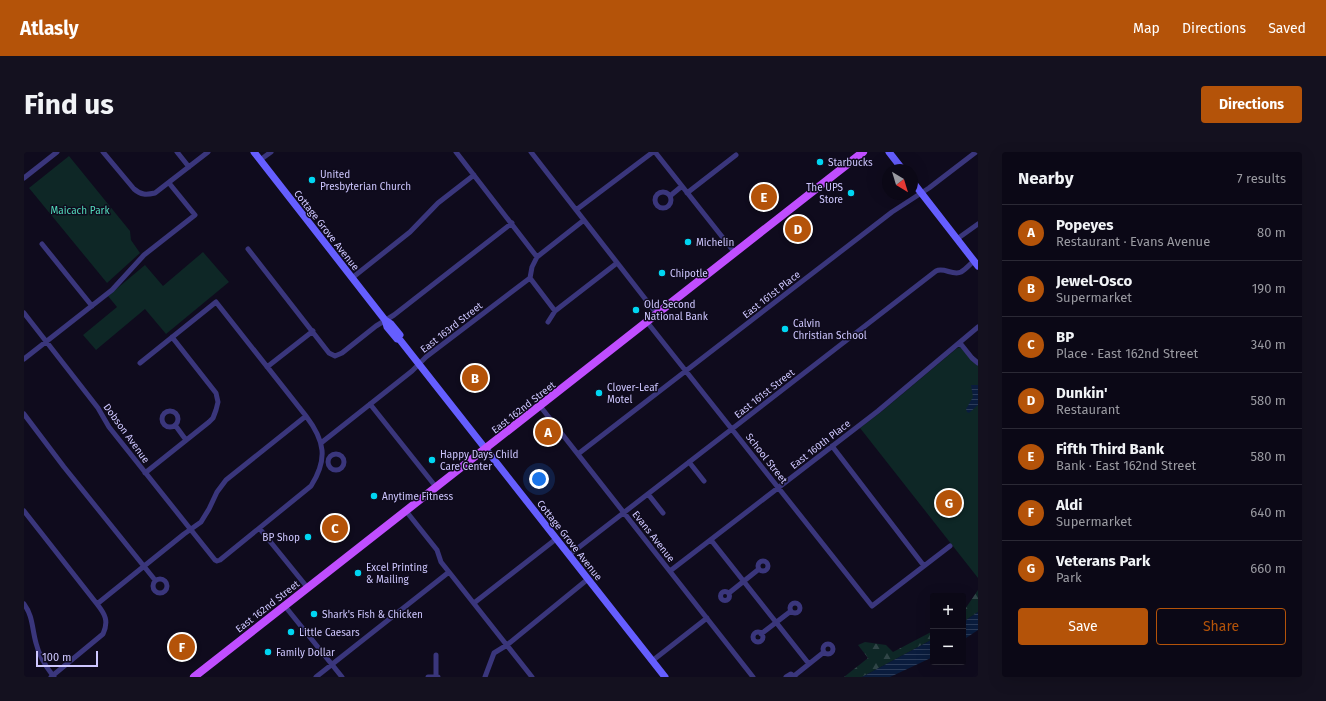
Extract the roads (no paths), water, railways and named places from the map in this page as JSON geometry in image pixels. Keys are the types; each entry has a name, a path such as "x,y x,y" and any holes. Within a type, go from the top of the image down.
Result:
{"main road":[{"name":"East 162nd Street","path":"194,677 863,152"}],"street":[{"path":"24,178 57,152"},
{"path":"104,152 134,190 139,194 147,195 155,193 208,152"},
{"path":"177,152 189,167"},
{"name":"Cottage Grove Avenue","path":"254,152 385,320 387,327 397,339 400,340 419,364 664,677"},
{"path":"260,160 271,152"},
{"path":"456,152 537,256"},
{"path":"531,152 657,314"},
{"path":"576,210 654,152 735,253"},
{"path":"889,152 898,164"},
{"name":"East 161st Place","path":"578,454 892,212 921,193 976,152"},
{"path":"687,192 736,155"},
{"path":"352,278 410,232 438,203 474,175"},
{"path":"24,359 112,290 144,255 195,215 169,183"},
{"path":"670,196 682,186"},
{"path":"918,189 976,263"},
{"path":"555,311 530,278 532,267 537,256 584,220"},
{"path":"248,249 329,353 335,356 342,353 394,314 512,223"},
{"path":"957,239 978,224"},
{"path":"42,244 92,306"},
{"path":"548,322 555,311 617,263"},
{"name":"East 161st Street","path":"568,554 648,494 936,271 940,269 954,273 960,272 976,263"},
{"name":"East 163rd Street","path":"321,443 426,357 530,278"},
{"path":"140,363 216,302 316,429 321,443 322,460 319,473 311,486 260,529 307,587"},
{"name":"Dobson Avenue","path":"24,313 98,408 109,426 145,473 212,558 217,561 224,558 260,529"},
{"name":"School Street","path":"647,322 733,428 872,606 924,566"},
{"name":"East 160th Place","path":"670,571 878,411 978,327"},
{"path":"268,367 313,331"},
{"path":"145,473 212,418 217,407 216,393 172,337"},
{"path":"960,343 978,363"},
{"path":"370,404 436,487"},
{"name":"Evans Avenue","path":"540,406 753,677"},
{"path":"24,414 64,467 155,580"},
{"path":"97,604 201,522 206,516 217,492 226,480 306,416"},
{"path":"175,425 186,440"},
{"path":"832,446 924,566 950,546"},
{"path":"322,460 328,461"},
{"path":"689,462 704,481"},
{"path":"648,494 663,513"},
{"path":"406,510 437,550 441,562 448,572 532,677"},
{"path":"24,511 97,604 106,618 106,626 100,637 53,676 45,665 38,650 32,621 24,604"},
{"path":"474,604 556,539"},
{"path":"711,540 809,664"},
{"path":"729,593 759,570"},
{"path":"316,677 448,572"},
{"path":"485,677 494,653 588,580"},
{"path":"284,605 342,677"},
{"path":"761,634 791,611"},
{"path":"652,662 707,618"},
{"path":"786,677 790,674 795,676 824,652"},
{"path":"428,677 438,676 436,655"}],"water":[{"path":"971,385 978,385 978,405 969,413 966,409 973,397"},
{"path":"978,612 978,630 966,638 966,629 966,620"},
{"path":"930,641 930,658 890,677 862,677"}],"place":[{"name":"Starbucks","path":"820,162"},
{"name":"United Presbyterian Church","path":"312,180"},
{"name":"The UPS Store","path":"851,193"},
{"name":"Fifth Third Bank","path":"764,197"},
{"name":"Dunkin'","path":"798,229"},
{"name":"Michelin","path":"688,242"},
{"name":"Chipotle","path":"662,273"},
{"name":"Old Second National Bank","path":"636,310"},
{"name":"Calvin Christian School","path":"785,329"},
{"name":"Jewel-Osco","path":"475,378"},
{"name":"Clover-Leaf Motel","path":"599,393"},
{"name":"Popeyes","path":"548,432"},
{"name":"Happy Days Child Care Center","path":"432,460"},
{"name":"Anytime Fitness","path":"374,496"},
{"name":"Veterans Park","path":"949,503"},
{"name":"BP","path":"335,528"},
{"name":"BP Shop","path":"308,537"},
{"name":"Excel Printing & Mailing","path":"358,573"},
{"name":"Shark's Fish & Chicken","path":"314,614"},
{"name":"Little Caesars","path":"291,632"},
{"name":"Aldi","path":"182,647"},
{"name":"Family Dollar","path":"268,652"}],"park label":[{"name":"Maicach Park","path":"80,210"}]}
